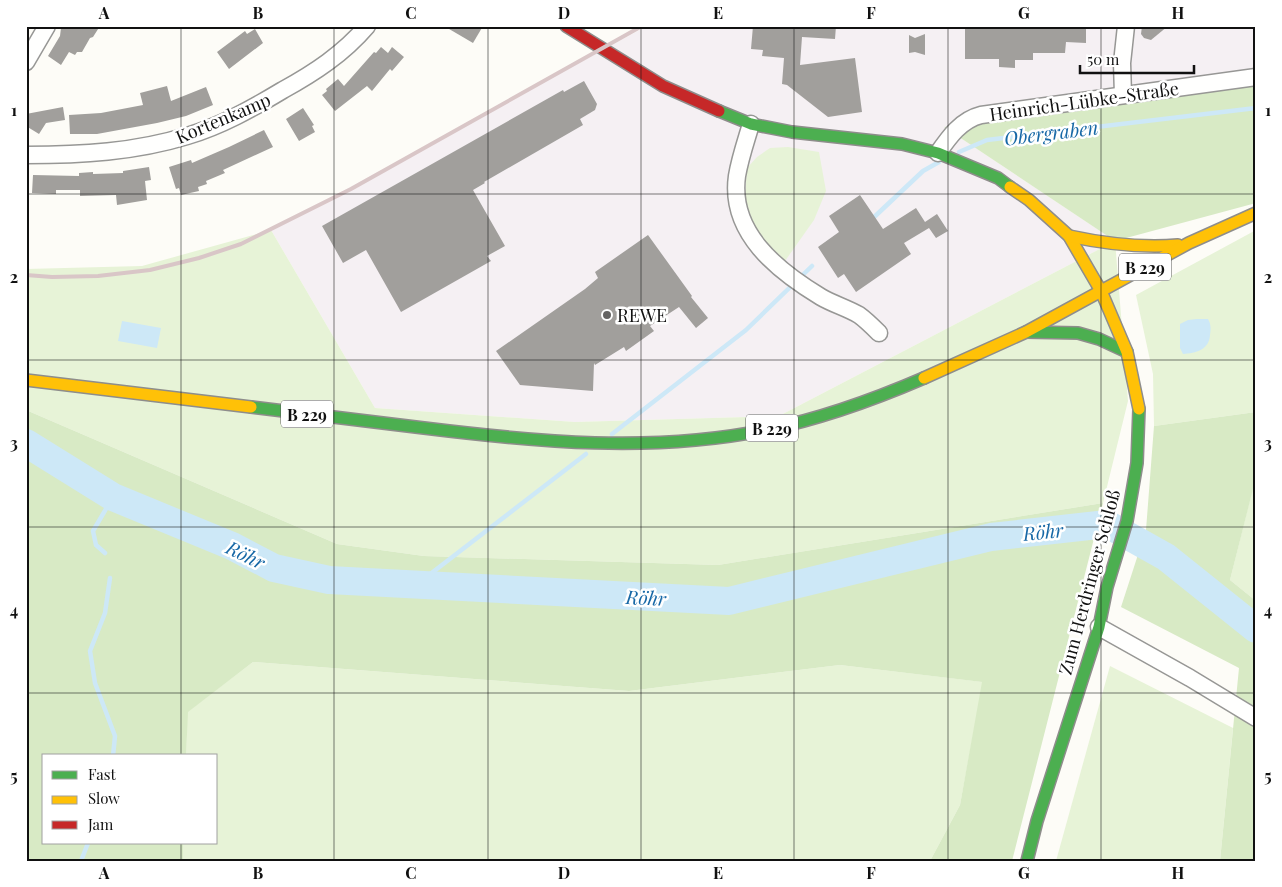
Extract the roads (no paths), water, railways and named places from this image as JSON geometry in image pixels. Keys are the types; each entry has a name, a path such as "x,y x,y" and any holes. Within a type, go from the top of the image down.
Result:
{"main road":[{"path":"566,26 663,86 751,124 792,132 902,144 938,153"},
{"name":"Zum Herdringer Schloß","path":"938,153 998,178 1048,215 1069,236 1101,291 1127,352 1139,410 1137,463 1127,521 1108,587 1099,628 1037,822 1027,861"},
{"name":"B 229","path":"26,380 502,438 629,444 700,439 765,430 820,417 909,384 1026,332 1189,244 1256,213"},
{"path":"1069,236 1096,243 1133,248 1189,244"},
{"path":"1026,332 1078,334 1099,338 1127,352"}],"street":[{"path":"26,62 47,26"},
{"name":"Kortenkamp","path":"26,155 75,155 114,151 153,145 196,133 234,117 306,77 344,51 367,26"},
{"path":"1123,95 1122,63 1126,26"},
{"name":"Heinrich-Lübke-Straße","path":"938,153 948,138 967,120 974,117 1256,77"},
{"path":"751,124 737,177 737,196 740,214 748,233 760,250 796,281 830,302 859,315 879,333"},
{"path":"1099,628 1190,678 1256,718"}],"water":[{"path":"1208,319 1210,323 1209,340 1201,350 1183,354 1180,348 1180,324 1188,320"},
{"path":"122,321 161,328 157,348 118,341"}],"waterway":[{"name":"Obergraben","path":"959,152 987,140 1256,108"},
{"name":"Obergraben","path":"871,220 923,171 939,162"},
{"path":"612,434 746,330 812,266"},
{"name":"Röhr","path":"26,443 113,497 232,546 274,568 329,580 729,601 991,537 1107,524 1166,557 1256,629"},
{"path":"416,585 586,454"},
{"path":"105,553 96,545 93,531 113,497"},
{"path":"110,578 105,613 90,651 95,683 115,736 113,754"},
{"path":"81,861 88,844"}],"railway":[{"path":"26,275 52,277 98,276 150,270 199,258 241,244 351,189 642,26"}],"place":[{"name":"REWE","path":"607,315"}]}
